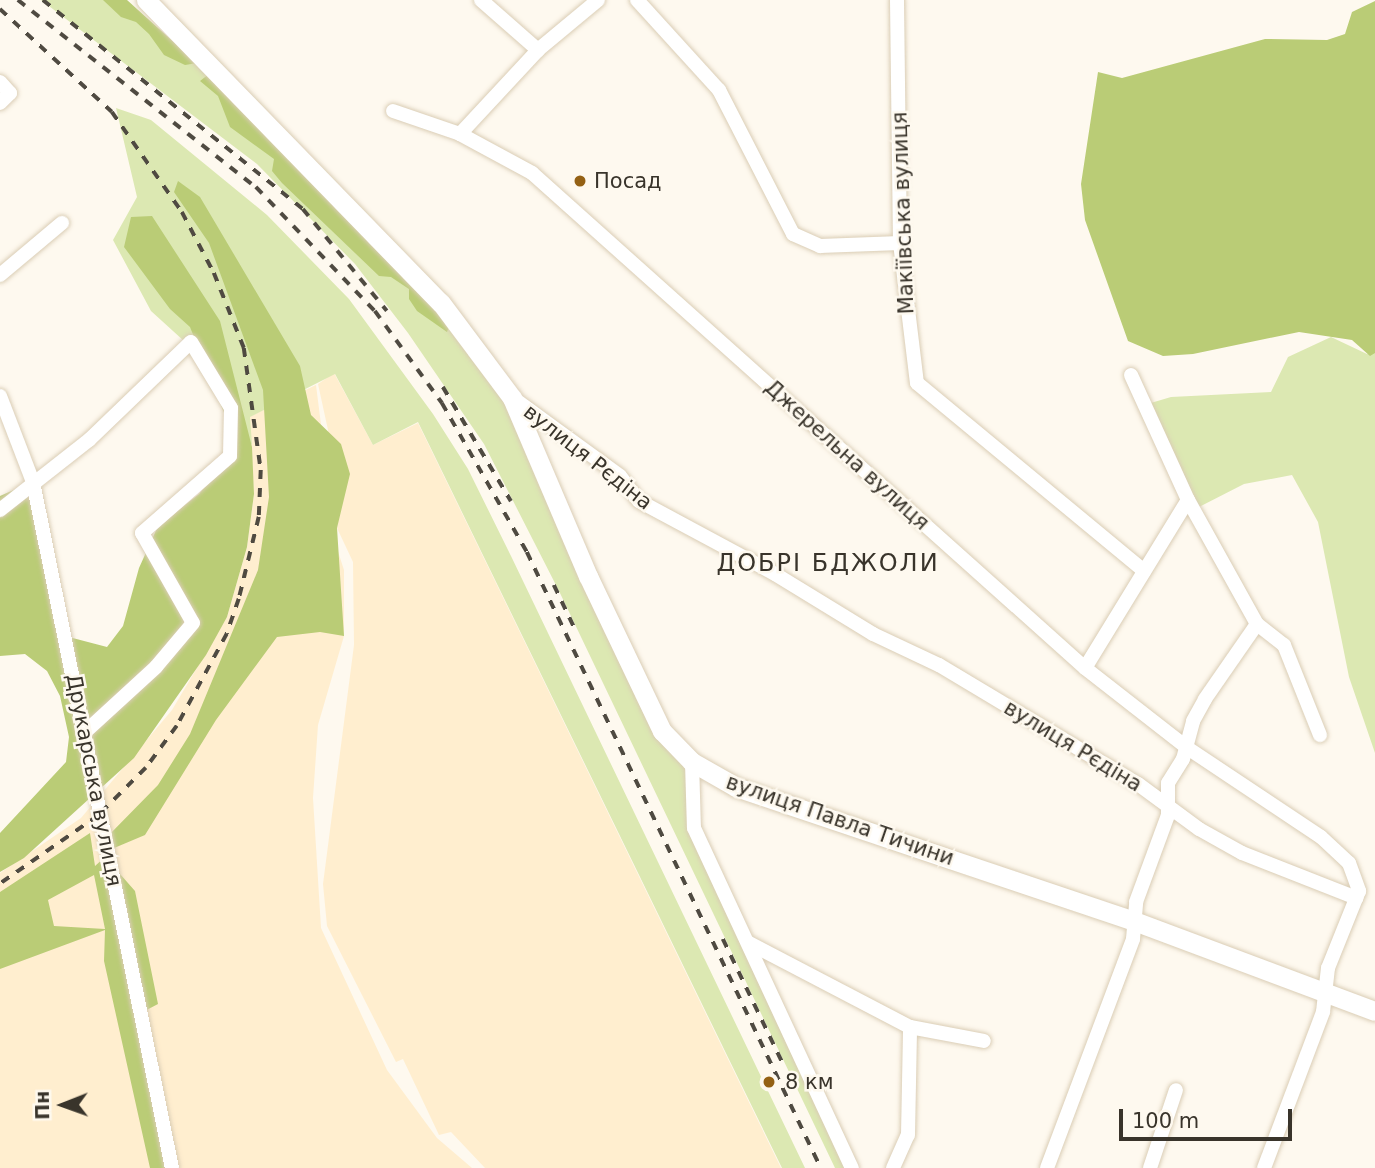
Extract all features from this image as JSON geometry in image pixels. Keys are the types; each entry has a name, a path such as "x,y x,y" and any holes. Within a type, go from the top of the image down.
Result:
{"main road":[{"name":"вулиця Рєдіна","path":"146,0 441,303 512,398"},
{"name":"вулиця Павла Тичини","path":"512,398 588,576 662,731 692,762 736,787 1134,921 1375,1011"}],"street":[{"path":"481,0 538,50"},
{"path":"460,134 538,50 598,0"},
{"path":"637,0 719,90 793,234 820,246 900,243"},
{"name":"Макіївська вулиця","path":"897,0 900,243 917,383 1144,571"},
{"path":"0,82 10,93 0,103"},
{"name":"Джерельна вулиця","path":"393,111 460,134 532,173 1085,668 1186,747 1321,837 1349,863 1356,877 1356,898"},
{"path":"0,275 62,223"},
{"path":"0,510 28,492 33,482 89,440 191,342 231,408 230,456 142,533 193,623 156,667 85,732"},
{"path":"1131,375 1188,500 1257,624 1284,645 1320,735"},
{"name":"Друкарська вулиця","path":"0,396 33,482 172,1168"},
{"name":"вулиця Рєдіна","path":"512,398 620,476 639,501 775,574 873,634 939,665 1242,853 1356,898"},
{"path":"1085,668 1188,500"},
{"path":"1047,1168 1133,939 1136,902 1161,843 1168,806 1168,783 1205,699 1257,624"},
{"path":"692,762 694,828 852,1168"},
{"path":"1264,1168 1327,993 1328,968 1356,898"},
{"path":"749,943 910,1027 984,1041"},
{"path":"893,1168 908,1135 910,1027"},
{"path":"1150,1168 1176,1090"}],"shaded area":[{"path":"334,373 373,445 418,423 781,1168 485,1168 451,1132 439,1135 403,1059 396,1062 327,926 323,884 354,645 353,562 337,528 341,499 332,533 344,570 344,636 318,725 313,798 321,928 387,1070 437,1138 472,1168 0,1168 0,873 81,818 172,710 227,617 247,547 254,494 249,417 316,385 327,472 328,430 318,384"}],"green space":[{"path":"41,0 122,0 193,58 448,323 509,399 662,731 692,762 694,828 854,1168 835,1168 559,591 484,444 408,333 355,264 257,164"},
{"path":"103,0 127,0 197,63 185,65 164,55 149,34 136,22 121,17"},
{"path":"1375,1 1375,353 1370,356 1352,340 1299,332 1193,354 1163,356 1128,341 1085,220 1081,184 1098,72 1122,78 1265,39 1327,40 1345,34 1352,12"},
{"path":"209,74 450,325 447,332 417,311 409,299 409,289 391,277 379,276 282,183 272,171 274,159 230,127 218,96 200,81"},
{"path":"116,108 151,120 267,215 349,299 433,414 468,469 511,556 805,1168 782,1168 418,422 373,445 335,374 250,417 252,444 230,456 229,406 184,341 151,311 113,240 137,197"},
{"path":"178,181 200,197 300,366 311,415 341,444 350,474 337,528 344,636 320,632 277,637 216,720 145,835 107,851 107,837 158,785 190,734 258,570 269,497 263,390 209,243 174,192"},
{"path":"152,216 220,321 252,447 254,494 247,547 227,617 206,655 134,758 24,858 0,872 0,833 66,762 69,737 60,696 47,671 25,654 0,656 0,496 16,489 36,496 65,636 107,647 123,626 139,568 158,526 199,494 230,455 230,428 190,327 170,309 124,247 131,217"},
{"path":"1331,337 1367,354 1375,350 1375,753 1349,677 1318,522 1292,475 1244,484 1199,507 1144,405 1171,397 1271,392 1288,357"},
{"path":"90,833 95,866 105,857 135,891 158,1004 137,1015 166,1168 150,1168 104,961 105,930 0,969 0,892","holes":["94,875 105,929 54,926 48,900"]}],"railway":[{"path":"18,0 256,187 375,311 442,403 527,552 821,1168"},
{"path":"43,0 303,209 387,311"},
{"path":"0,9 112,112 182,212 214,273 244,348 261,470 259,517 239,599 227,634 177,726 146,768 98,816 0,884"},
{"path":"443,387 511,501"},
{"path":"554,585 575,629"},
{"path":"723,939 785,1068"}],"place":[{"name":"Посад","path":"580,181"},
{"name":"8 км","path":"769,1082"}],"district":[{"name":"ДОБРІ БДЖОЛИ","path":"828,564"}]}
